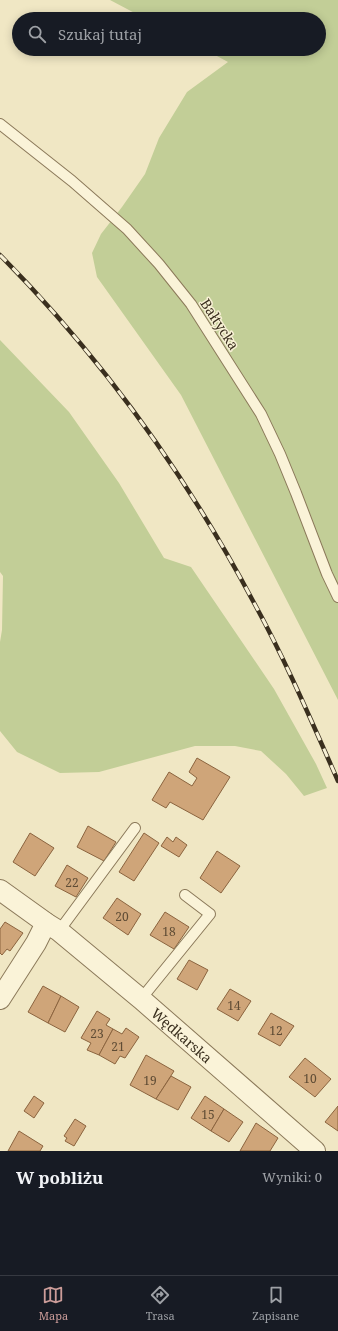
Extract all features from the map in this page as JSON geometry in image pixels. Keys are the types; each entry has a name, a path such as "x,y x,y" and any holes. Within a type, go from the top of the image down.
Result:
{"street":[{"name":"Wędkarska","path":"0,890 52,927 141,999 315,1151"},
{"path":"0,999 36,943 52,927"}],"lane":[{"name":"Bałtycka","path":"0,124 127,229 159,264 192,304 261,414 296,493 326,574 338,597"},
{"path":"52,927 135,828"},
{"path":"141,999 210,914 184,895"}],"green space":[{"path":"110,0 338,0 338,700 181,395 97,277 92,253 101,234 145,174 159,138 187,92 228,62 217,56 326,56 326,12 133,12"},
{"path":"0,340 69,412 119,483 164,558 191,567 274,689 316,764 327,788 304,796 286,774 261,751 235,746 195,746 99,772 60,773 17,752 0,731 0,642 2,630 3,576 0,572"}],"building":[{"path":"197,758 230,777 203,820 170,802 166,808 152,800 169,772 192,786 197,778 189,772"},
{"path":"88,826 116,842 104,861 77,847"},
{"path":"30,833 54,848 35,876 13,862"},
{"path":"144,833 159,843 134,881 119,872"},
{"path":"167,837 173,842 176,837 187,845 179,857 161,846"},
{"path":"217,851 240,866 221,893 200,878"},
{"path":"67,865 88,878 76,897 55,886"},
{"path":"117,898 141,914 128,935 103,918"},
{"path":"165,912 189,927 174,949 150,935"},
{"path":"5,922 23,933 10,951 7,949 2,955 0,953 0,929"},
{"path":"189,960 208,970 197,990 177,979"},
{"path":"43,986 61,996 48,1023 28,1012"},
{"path":"230,989 251,1001 238,1021 217,1009"},
{"path":"61,996 79,1007 65,1032 48,1023"},
{"path":"97,1011 110,1019 106,1025 113,1029 99,1055 87,1050 91,1043 81,1038"},
{"path":"271,1013 294,1026 280,1046 258,1034"},
{"path":"126,1028 139,1037 125,1058 120,1056 115,1064 99,1055 113,1029 122,1034"},
{"path":"146,1055 174,1071 156,1099 130,1085"},
{"path":"305,1058 331,1079 315,1097 289,1077"},
{"path":"171,1076 191,1087 178,1110 156,1099"},
{"path":"34,1096 44,1103 34,1118 24,1111"},
{"path":"205,1096 224,1109 211,1131 191,1118"},
{"path":"338,1106 338,1131 325,1122"},
{"path":"224,1109 243,1122 229,1142 211,1131"},
{"path":"75,1119 86,1126 74,1146 65,1141 67,1138 64,1136"},
{"path":"256,1123 278,1138 270,1151 240,1151"},
{"path":"19,1131 43,1146 40,1151 8,1151"}],"railway":[{"path":"0,255 73,334 107,376 170,463 199,508 227,554 276,645 338,781"}]}
